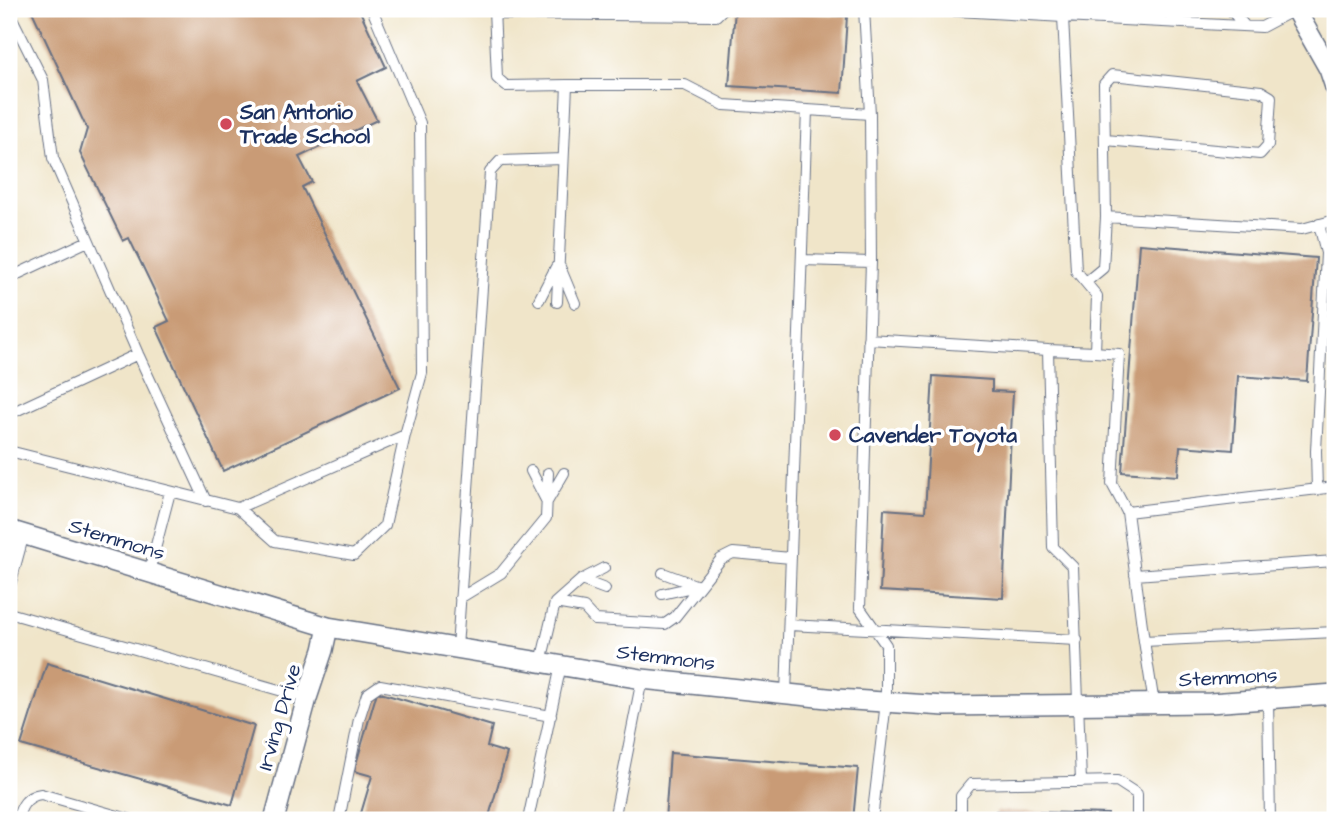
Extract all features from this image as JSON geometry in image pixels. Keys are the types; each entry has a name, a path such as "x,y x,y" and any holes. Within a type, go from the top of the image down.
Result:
{"street":[{"path":"1295,9 1324,59 1335,87"},
{"name":"Stemmons","path":"17,532 328,627 642,679 786,694 945,706 1210,703 1335,694"},
{"name":"Irving Drive","path":"274,820 328,627"}],"lane":[{"path":"9,451 237,508 275,541 354,555 385,525 422,373 420,123 372,9"},
{"path":"723,9 716,16 494,11 497,78 506,86 685,85 724,105 870,114"},
{"path":"864,9 870,114 871,262 860,608 886,645 886,702 872,820"},
{"path":"923,9 1262,27 1295,9"},
{"path":"1230,9 1245,26"},
{"path":"9,12 43,80 53,158 138,354 206,501"},
{"path":"1063,17 1076,271 1097,296 1095,352"},
{"path":"1086,282 1103,268 1106,217 1104,84 1112,75 1261,90 1271,97 1268,145 1260,154 1106,140"},
{"path":"557,302 567,85"},
{"path":"786,694 807,110"},
{"path":"457,648 490,172 500,161 563,159"},
{"path":"1106,217 1302,229 1335,220"},
{"path":"1317,490 1316,451 1326,253 1319,225"},
{"path":"9,278 88,241"},
{"path":"802,260 871,262"},
{"path":"539,300 558,263"},
{"path":"558,263 575,303"},
{"path":"868,339 1119,354 1112,484 1127,512 1143,641 1154,704"},
{"path":"1048,350 1052,547 1073,567 1082,782"},
{"path":"9,414 138,354"},
{"path":"237,508 405,435"},
{"path":"531,471 547,502"},
{"path":"460,598 501,573 546,518 548,473"},
{"path":"547,502 564,473"},
{"path":"1127,512 1335,487"},
{"path":"149,572 170,492"},
{"path":"9,586 17,532"},
{"path":"555,603 584,608 595,620 666,624 675,617 721,559 733,553 791,558"},
{"path":"1135,575 1335,561"},
{"path":"541,662 555,603 581,580 604,568"},
{"path":"663,573 698,586"},
{"path":"581,580 605,589"},
{"path":"662,594 698,586"},
{"path":"9,613 307,698"},
{"path":"789,625 1077,640"},
{"path":"1143,641 1335,632"},
{"path":"528,820 561,665"},
{"path":"614,820 642,679"},
{"path":"339,820 359,719 367,694 380,685 551,716"},
{"path":"1268,699 1270,820"},
{"path":"961,820 961,796 971,784 1117,781 1137,794 1137,820"},
{"path":"17,820 21,807 31,796 41,794 132,820"}],"building":[{"path":"31,9 359,9 386,67 357,81 377,120 299,157 312,182 302,187 400,388 223,471 156,327 169,321 129,238 123,241 80,153 87,129"},
{"path":"735,9 847,16 842,93 729,86"},
{"path":"1139,244 1316,258 1307,381 1238,376 1233,450 1180,446 1178,476 1122,472"},
{"path":"933,376 992,380 992,391 1013,392 1003,598 880,591 884,509 925,512"},
{"path":"47,663 254,726 232,805 21,745"},
{"path":"377,692 492,726 487,747 507,753 488,820 359,820 372,776 354,771"},
{"path":"670,753 858,768 853,820 665,820"},
{"path":"996,811 1108,814 1108,820 996,820"}],"place":[{"name":"San Antonio Trade School","path":"226,124"},
{"name":"Cavender Toyota","path":"835,435"}]}
